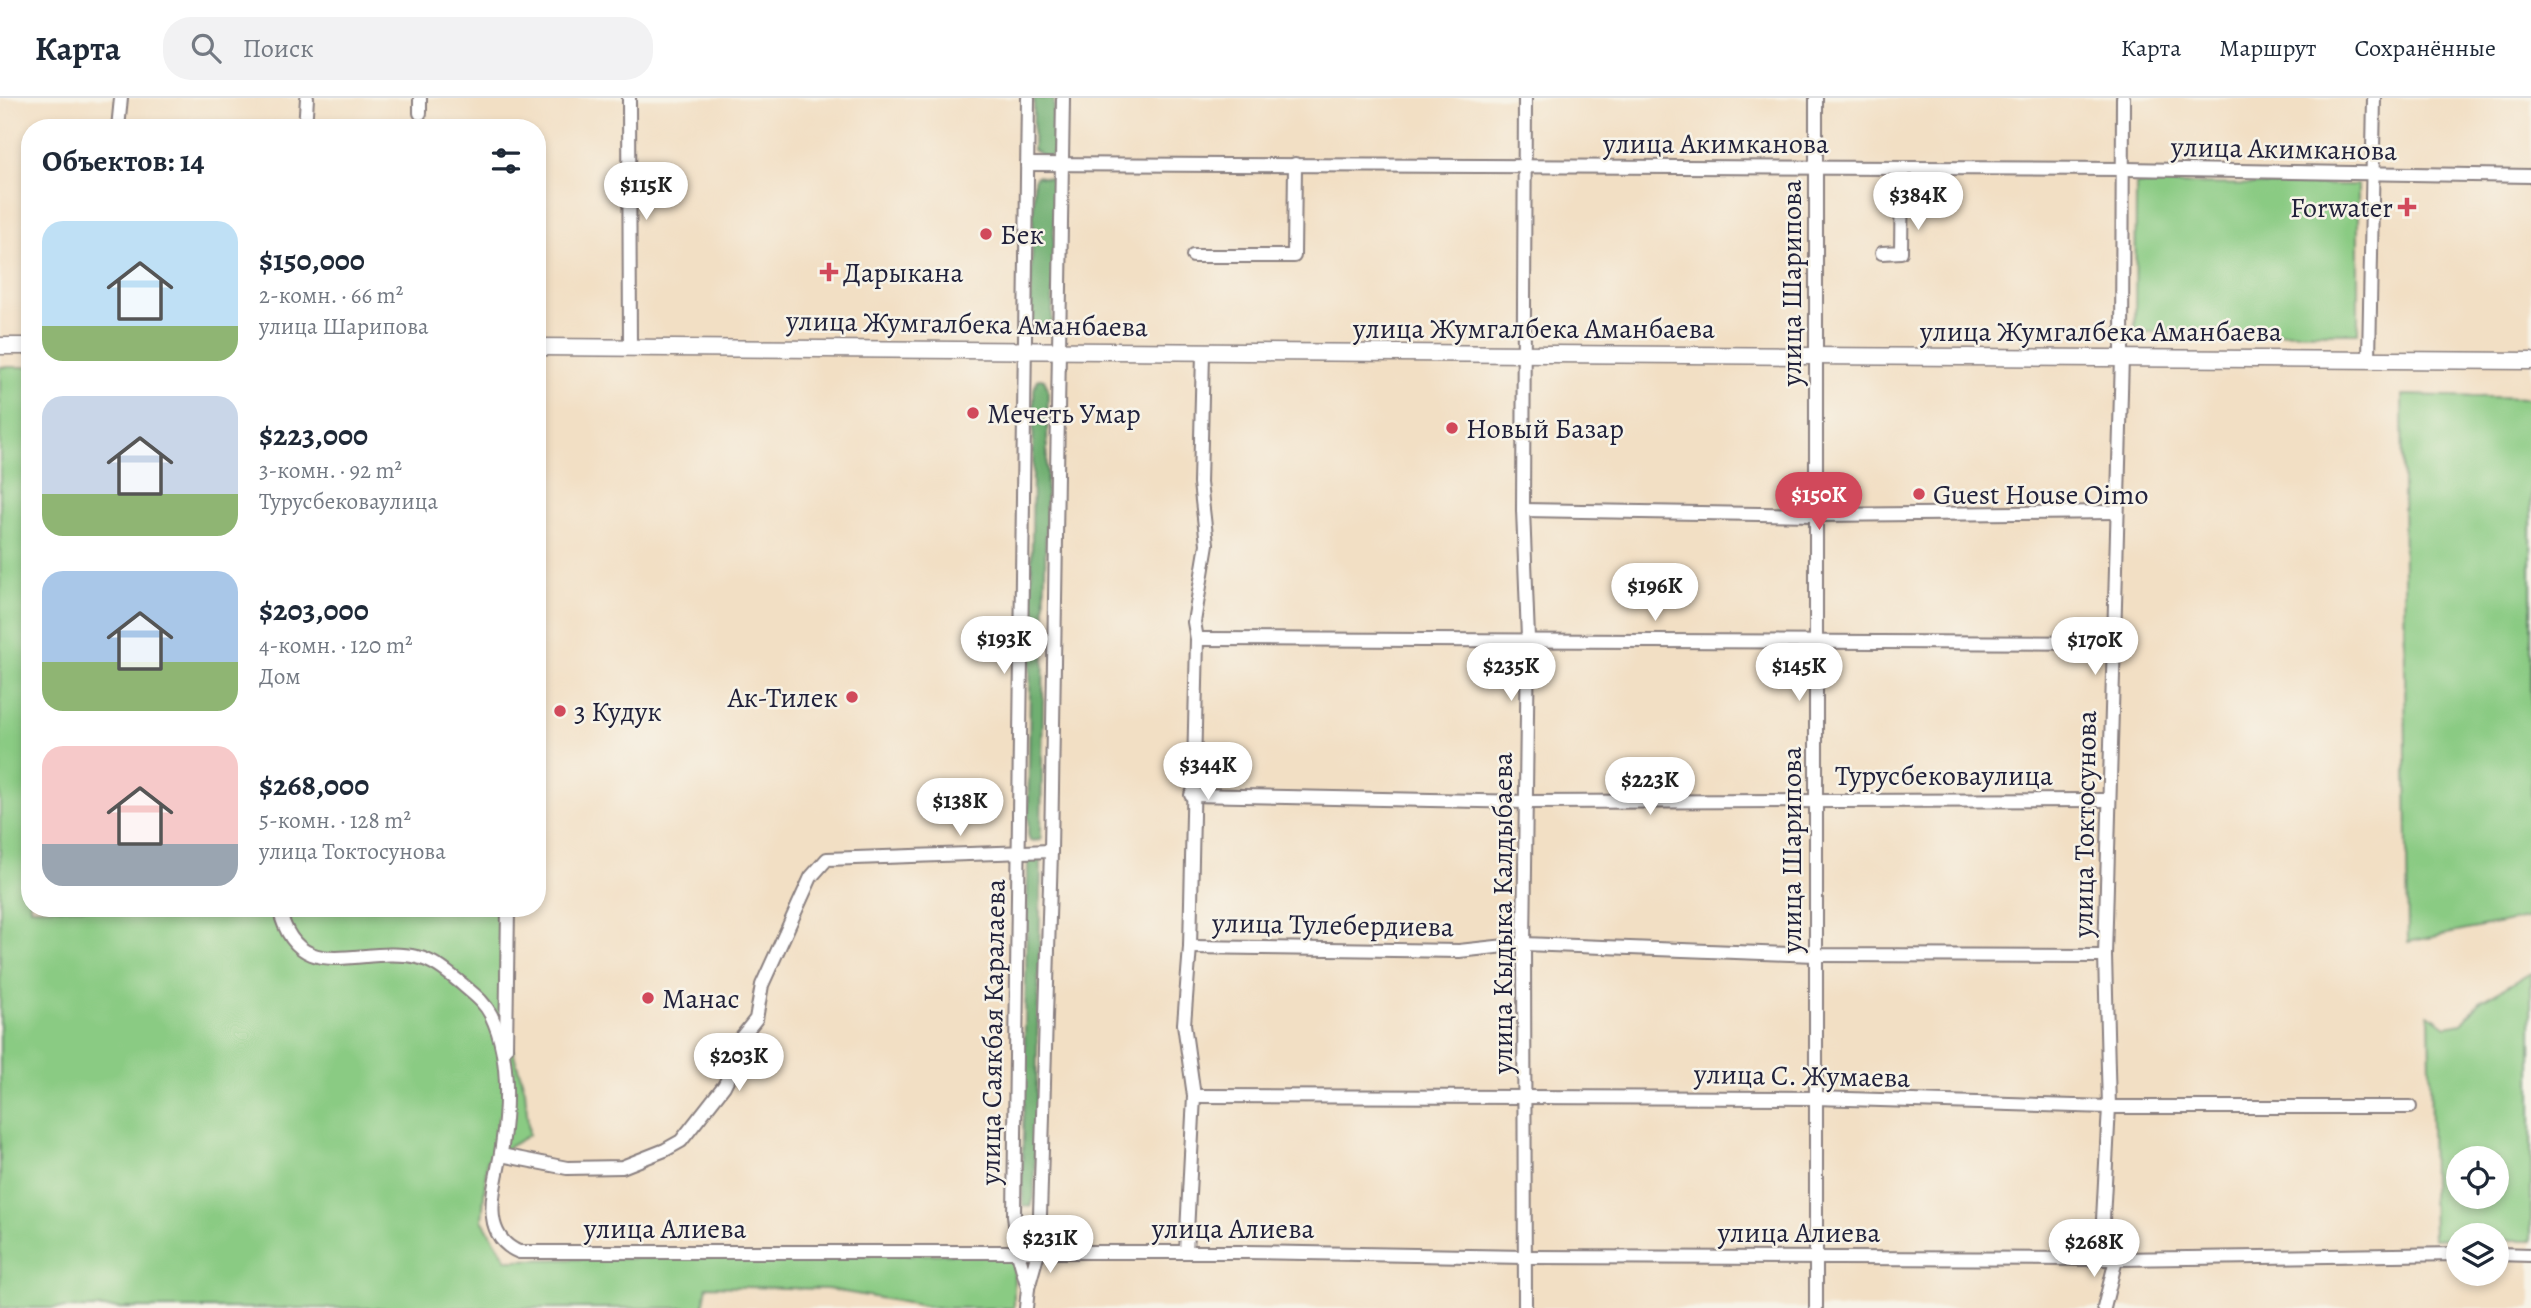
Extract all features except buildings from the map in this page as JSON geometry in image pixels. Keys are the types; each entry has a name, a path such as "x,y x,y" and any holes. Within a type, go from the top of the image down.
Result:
{"main road":[{"path":"0,346 21,346"},
{"name":"улица Жумгалбека Аманбаева","path":"546,347 2531,361"}],"street":[{"path":"119,119 121,98"},
{"path":"305,119 307,98"},
{"path":"420,98 420,113"},
{"path":"629,98 630,347"},
{"name":"улица Саякбая Каралаева","path":"1028,98 1014,1202 1018,1253 1028,1288"},
{"name":"улица Саякбая Каралаева","path":"1028,1288 1038,1252 1051,851 1063,98"},
{"name":"улица Кыдыка Калдыбаева","path":"1525,98 1526,355 1523,510 1528,638 1524,944 1525,1308"},
{"name":"улица Шарипова","path":"1815,98 1816,1308"},
{"name":"улица Токтосунова","path":"2101,1258 2109,1107 2105,956 2122,357 2125,169 2123,98"},
{"path":"2369,359 2374,98"},
{"name":"улица Акимканова","path":"1027,164 2125,169 2531,176"},
{"path":"1194,256 1294,256 1295,164"},
{"path":"1882,253 1902,252 1902,169"},
{"path":"1186,1252 1194,1096 1184,1024 1190,947 1191,795 1197,639 1194,622 1207,544 1200,483 1203,352"},
{"path":"1523,510 1817,515 2116,512"},
{"path":"1197,639 1528,638 2113,643"},
{"name":"Турусбековаулица","path":"1191,795 1527,802 2109,800"},
{"path":"500,1155 567,1168 622,1167 681,1141 724,1086 731,1072 732,1049 756,1019 762,985 811,877 818,865 827,859 1051,851"},
{"name":"улица Алиева","path":"282,917 291,939 307,955 331,958 415,957 446,971 483,1002 497,1030 506,1066 500,1155 492,1193 494,1219 498,1233 519,1252 1186,1252 1526,1257 2116,1259 2446,1254"},
{"path":"506,1066 508,917"},
{"name":"улица Тулебердиева","path":"1190,947 1459,951 1524,944 1816,955 2105,956"},
{"name":"улица С. Жумаева","path":"1194,1096 1816,1098 2109,1107 2410,1107"},
{"path":"2509,1254 2531,1255"},
{"path":"2104,1308 2116,1259"},
{"path":"1027,1308 1028,1288"}],"green space":[{"path":"1034,98 1054,98 1053,150 1052,156 1046,158 1033,150"},
{"path":"1037,176 1052,179 1055,185 1052,325 1045,334 1038,333 1030,325 1034,180"},
{"path":"2136,184 2358,185 2358,333 2135,332"},
{"path":"0,367 21,367 21,917 500,917 506,1028 525,1090 529,1135 487,1160 482,1220 507,1260 1014,1253 1014,1308 936,1308 827,1289 707,1286 703,1308 0,1308"},
{"path":"1038,379 1044,379 1048,389 1041,840 1030,841 1034,389"},
{"path":"2402,395 2531,398 2531,917 2408,942"},
{"path":"1035,855 1040,858 1041,867 1034,1198 1030,1207 1023,1206 1022,1185 1028,861"},
{"path":"2531,973 2531,1240 2509,1240 2509,1223 2446,1223 2446,1238 2433,1239 2429,1014 2446,1026 2462,1023 2481,1001"}],"place":[{"name":"Forwater","path":"2407,207"},
{"name":"Бек","path":"986,234"},
{"name":"Дарыкана","path":"829,272"},
{"name":"Мечеть Умар","path":"973,413"},
{"name":"Новый Базар","path":"1452,428"},
{"name":"Guest House Oimo","path":"1919,494"},
{"name":"Ак-Тилек","path":"852,697"},
{"name":"3 Кудук","path":"560,711"},
{"name":"Манас","path":"648,998"}]}
